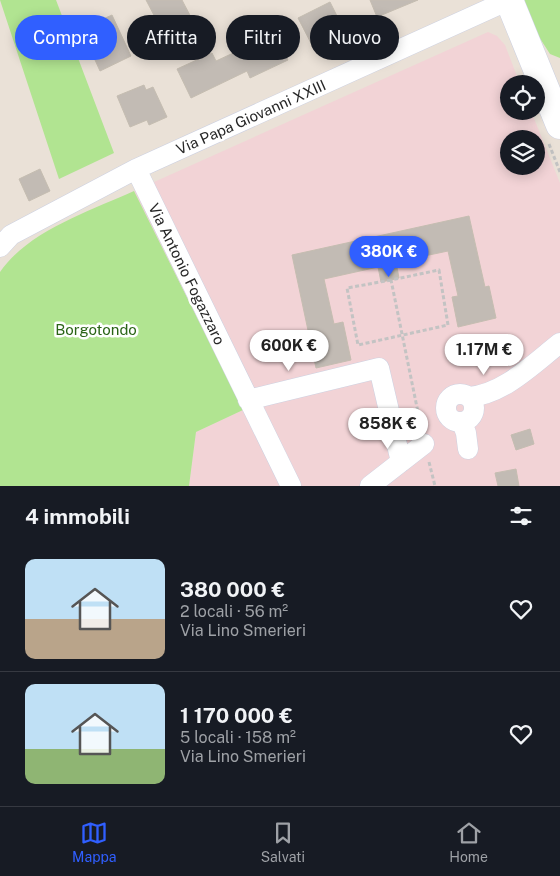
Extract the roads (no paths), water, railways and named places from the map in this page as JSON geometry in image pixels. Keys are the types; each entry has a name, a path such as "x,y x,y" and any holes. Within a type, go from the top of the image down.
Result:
{"street":[{"path":"509,0 553,87 560,126"},
{"name":"Via Papa Giovanni XXIII","path":"4,240 136,169 509,0"},
{"name":"Via Antonio Fogazzaro","path":"136,169 291,486"},
{"path":"468,450 466,433 468,412 500,393 504,386 560,343"},
{"path":"248,400 379,368 401,462"},
{"path":"370,485 424,444"}],"park label":[{"name":"Borgotondo","path":"96,329"}]}
